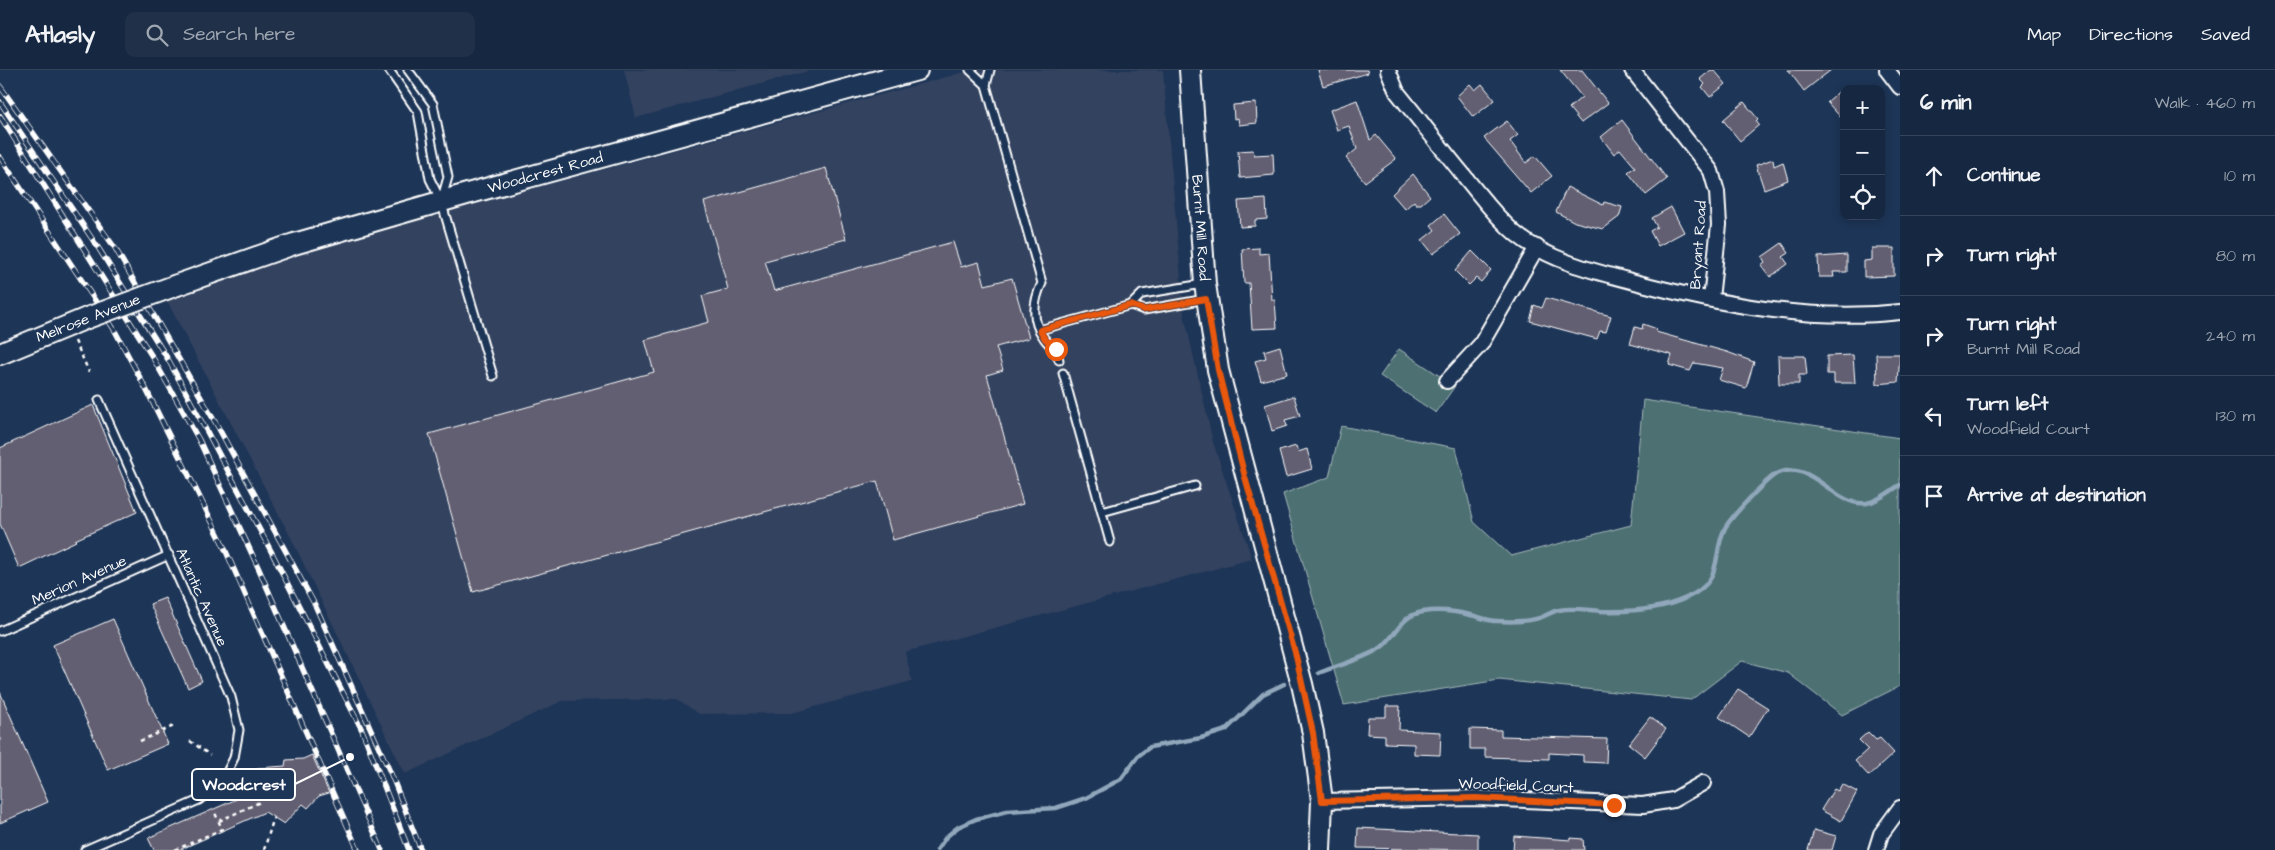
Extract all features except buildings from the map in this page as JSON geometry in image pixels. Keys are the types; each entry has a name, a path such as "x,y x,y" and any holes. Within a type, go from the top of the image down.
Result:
{"street":[{"name":"Burnt Mill Road","path":"1190,70 1206,292 1218,370 1245,477 1296,656 1313,733 1322,801 1320,850"},
{"path":"1388,70 1397,92 1486,204 1516,234 1547,254 1590,270 1667,290 1759,309 1853,316 1900,312"},
{"name":"Bryant Road","path":"1632,70 1712,171 1717,192 1718,225 1711,299"},
{"path":"1887,70 1900,87"},
{"name":"Woodcrest Road","path":"177,285 294,244 910,71"},
{"path":"1447,381 1481,344 1537,247"},
{"name":"Melrose Avenue","path":"0,354 87,318 177,285"},
{"name":"Woodfield Court","path":"1322,801 1476,798 1643,805 1673,800 1703,783"},
{"path":"1876,850 1881,834 1900,808"}],"lane":[{"path":"388,70 418,112 430,179 442,201 493,376"},
{"path":"408,70 433,104 448,177 442,201"},
{"path":"970,70 986,86 1042,283 1036,297 1034,312 1040,330 1045,339 1056,349 1059,360"},
{"path":"986,86 990,70"},
{"path":"1040,330 1131,305 1142,294 1206,292"},
{"path":"1131,305 1144,310 1206,292"},
{"path":"1063,373 1110,542"},
{"name":"Atlantic Avenue","path":"85,850 199,800 222,782 234,758 239,730 231,697 99,400"},
{"path":"1102,512 1195,486"},
{"name":"Merion Avenue","path":"0,631 169,556"}],"path":[{"path":"73,337 89,372"},
{"path":"140,740 176,725"},
{"path":"190,741 210,754"},
{"path":"219,821 260,802"},
{"path":"175,850 222,829 215,813"},
{"path":"264,850 274,818"}],"shaded area":[{"path":"624,70 812,70 636,118"},
{"path":"972,70 1163,70 1184,314 1213,442 1252,559 905,652 912,681 792,713 699,714 677,699 562,701 405,774 291,538 166,299 350,238"}],"green space":[{"path":"1399,349 1455,386 1436,413 1380,376"},
{"path":"1643,400 1900,438 1900,686 1842,715 1788,673 1742,661 1691,700 1499,680 1344,705 1283,494 1329,477 1341,426 1456,448 1474,522 1511,556 1631,525"}],"waterway":[{"path":"1319,673 1379,649 1405,620 1423,612 1449,611 1508,622 1537,619 1564,609 1612,611 1655,608 1686,598 1698,591 1712,576 1720,540 1727,525 1758,490 1778,473 1791,470 1802,472 1855,503 1871,502 1900,485"},
{"path":"937,850 946,837 958,827 976,819 1007,811 1056,808 1086,798 1121,779 1138,756 1150,747 1201,738 1226,730 1263,694 1284,684"}],"railway":[{"path":"0,86 115,248 218,427 315,605 391,774 421,850"},
{"path":"0,102 99,249 169,361 271,551 362,730 409,850"},
{"path":"0,116 153,358 199,440 258,567 382,850"},
{"path":"0,157 114,329 145,387 221,540 358,850"}],"place":[{"name":"Woodcrest","path":"350,757"}],"route":[{"path":"1056,349 1045,339 1040,330 1131,305 1144,310 1206,299 1218,370 1245,477 1296,656 1313,733 1322,801 1476,798 1614,805"}]}
